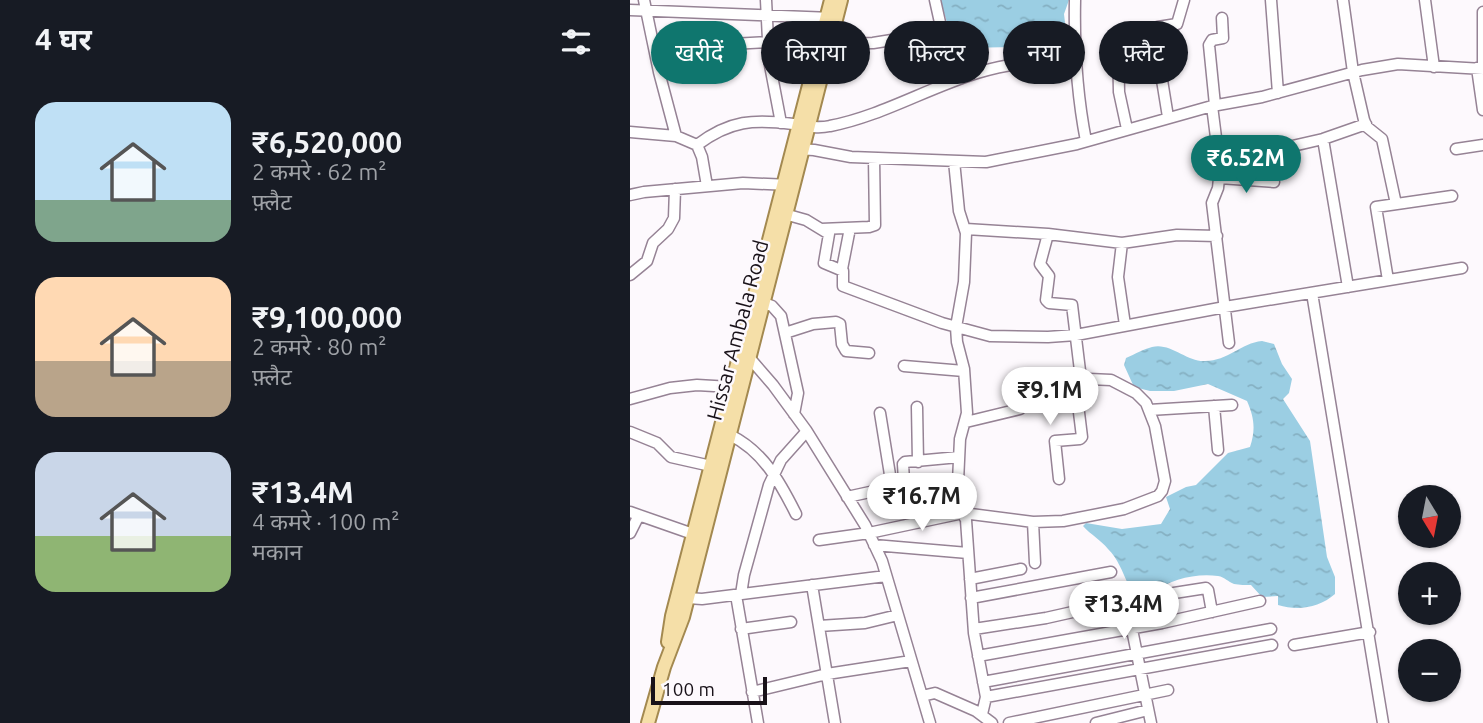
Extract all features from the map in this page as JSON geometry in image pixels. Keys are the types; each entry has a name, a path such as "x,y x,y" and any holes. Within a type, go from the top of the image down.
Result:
{"main road":[{"name":"Hissar Ambala Road","path":"831,0 831,21"},
{"name":"Hissar Ambala Road","path":"664,667 672,616 741,346 781,213 831,18 842,0"},
{"name":"Hissar Ambala Road","path":"803,126 816,84"},
{"name":"Hissar Ambala Road","path":"648,723 688,598 764,303 781,213"}],"street":[{"path":"644,0 676,136"},
{"path":"766,0 767,21"},
{"path":"935,0 940,21"},
{"path":"1075,0 1075,21"},
{"path":"1168,117 1154,32 1158,27 1177,24 1184,0"},
{"path":"1271,0 1278,93"},
{"path":"1343,0 1353,72 1366,124 1381,137 1396,204"},
{"path":"1425,0 1434,67"},
{"path":"630,10 831,18"},
{"path":"1483,12 1483,110"},
{"path":"1222,18 1223,38 1212,40 1209,45 1220,178 1212,203 1229,343"},
{"path":"797,149 852,157 986,162 1023,157 1213,105 1278,93 1353,72 1398,64 1481,67"},
{"path":"775,84 781,123"},
{"path":"697,145 710,135 758,120 828,127 945,84"},
{"path":"1078,84 1086,141"},
{"path":"1119,84 1127,129"},
{"path":"1219,163 1323,139 1366,124"},
{"path":"630,132 676,136 697,145 707,186"},
{"path":"1323,139 1348,287"},
{"path":"1456,149 1483,145"},
{"path":"820,229 869,228 875,225 874,158"},
{"path":"954,161 959,211 966,229 964,282 956,327 967,406 966,422 960,439 957,503 966,520 974,629 986,697 982,714"},
{"path":"1220,178 1274,182"},
{"path":"630,195 743,183 788,185"},
{"path":"630,275 647,261 653,243 668,229 674,218 675,189"},
{"path":"1388,281 1376,208 1452,196"},
{"path":"781,213 806,220 828,234 824,263 842,269"},
{"path":"850,228 842,269 843,286 956,327 998,338 1076,335 1225,307 1462,268"},
{"path":"966,229 1048,234 1122,243 1177,235 1217,236"},
{"path":"1048,234 1040,264 1049,276 1046,302 1072,305 1082,437 1055,441 1059,479"},
{"path":"1122,243 1118,277 1125,325"},
{"path":"1312,293 1383,723"},
{"path":"764,303 772,306 781,316 798,393 794,414"},
{"path":"785,333 813,324 836,321 840,324 842,344 846,351 869,353"},
{"path":"741,346 807,432 869,533 886,576 930,723"},
{"path":"904,366 964,371"},
{"path":"819,540 869,533 963,513 1033,522 1094,516 1124,509 1157,496 1165,481 1155,426 1149,410 1136,393 1111,380 1049,383 1038,389 1020,409 966,422"},
{"path":"630,399 670,388 731,387"},
{"path":"1149,410 1232,405"},
{"path":"1214,406 1218,450"},
{"path":"917,407 918,462"},
{"path":"880,413 892,487"},
{"path":"630,432 657,443 671,457 710,466"},
{"path":"758,723 741,629 738,595 774,472 781,460 807,432"},
{"path":"730,435 742,441 774,472 796,514"},
{"path":"847,496 904,483 903,463 959,457"},
{"path":"630,533 635,513 693,534"},
{"path":"1033,522 1035,563"},
{"path":"874,545 968,552"},
{"path":"970,579 1021,569"},
{"path":"971,597 1111,572"},
{"path":"688,598 702,599 886,576"},
{"path":"812,585 835,723"},
{"path":"1174,593 1206,588 1212,612"},
{"path":"974,629 1046,618 1126,600 1151,723"},
{"path":"978,656 1260,601"},
{"path":"819,626 865,623 898,615"},
{"path":"741,629 791,622"},
{"path":"983,682 1271,629"},
{"path":"1294,645 1370,632"},
{"path":"986,697 1272,645"},
{"path":"751,692 827,674 911,661"},
{"path":"1009,723 1168,690"},
{"path":"922,696 936,693 982,714 992,723"},
{"path":"1096,723 1148,710"}],"water":[{"path":"940,0 1069,0 1064,14 1065,21 1003,21 1003,47 989,47 989,21 947,21"},
{"path":"1262,341 1274,344 1292,379 1289,393 1283,399 1310,441 1327,557 1335,577 1335,594 1315,605 1293,608 1278,605 1278,596 1262,597 1251,585 1234,584 1218,576 1184,578 1153,593 1128,584 1120,565 1111,553 1083,526 1086,523 1122,529 1161,524 1170,509 1166,497 1196,485 1228,453 1250,447 1254,429 1247,401 1208,384 1174,391 1150,391 1134,387 1124,365 1126,358 1159,346 1192,359 1213,360"}]}
